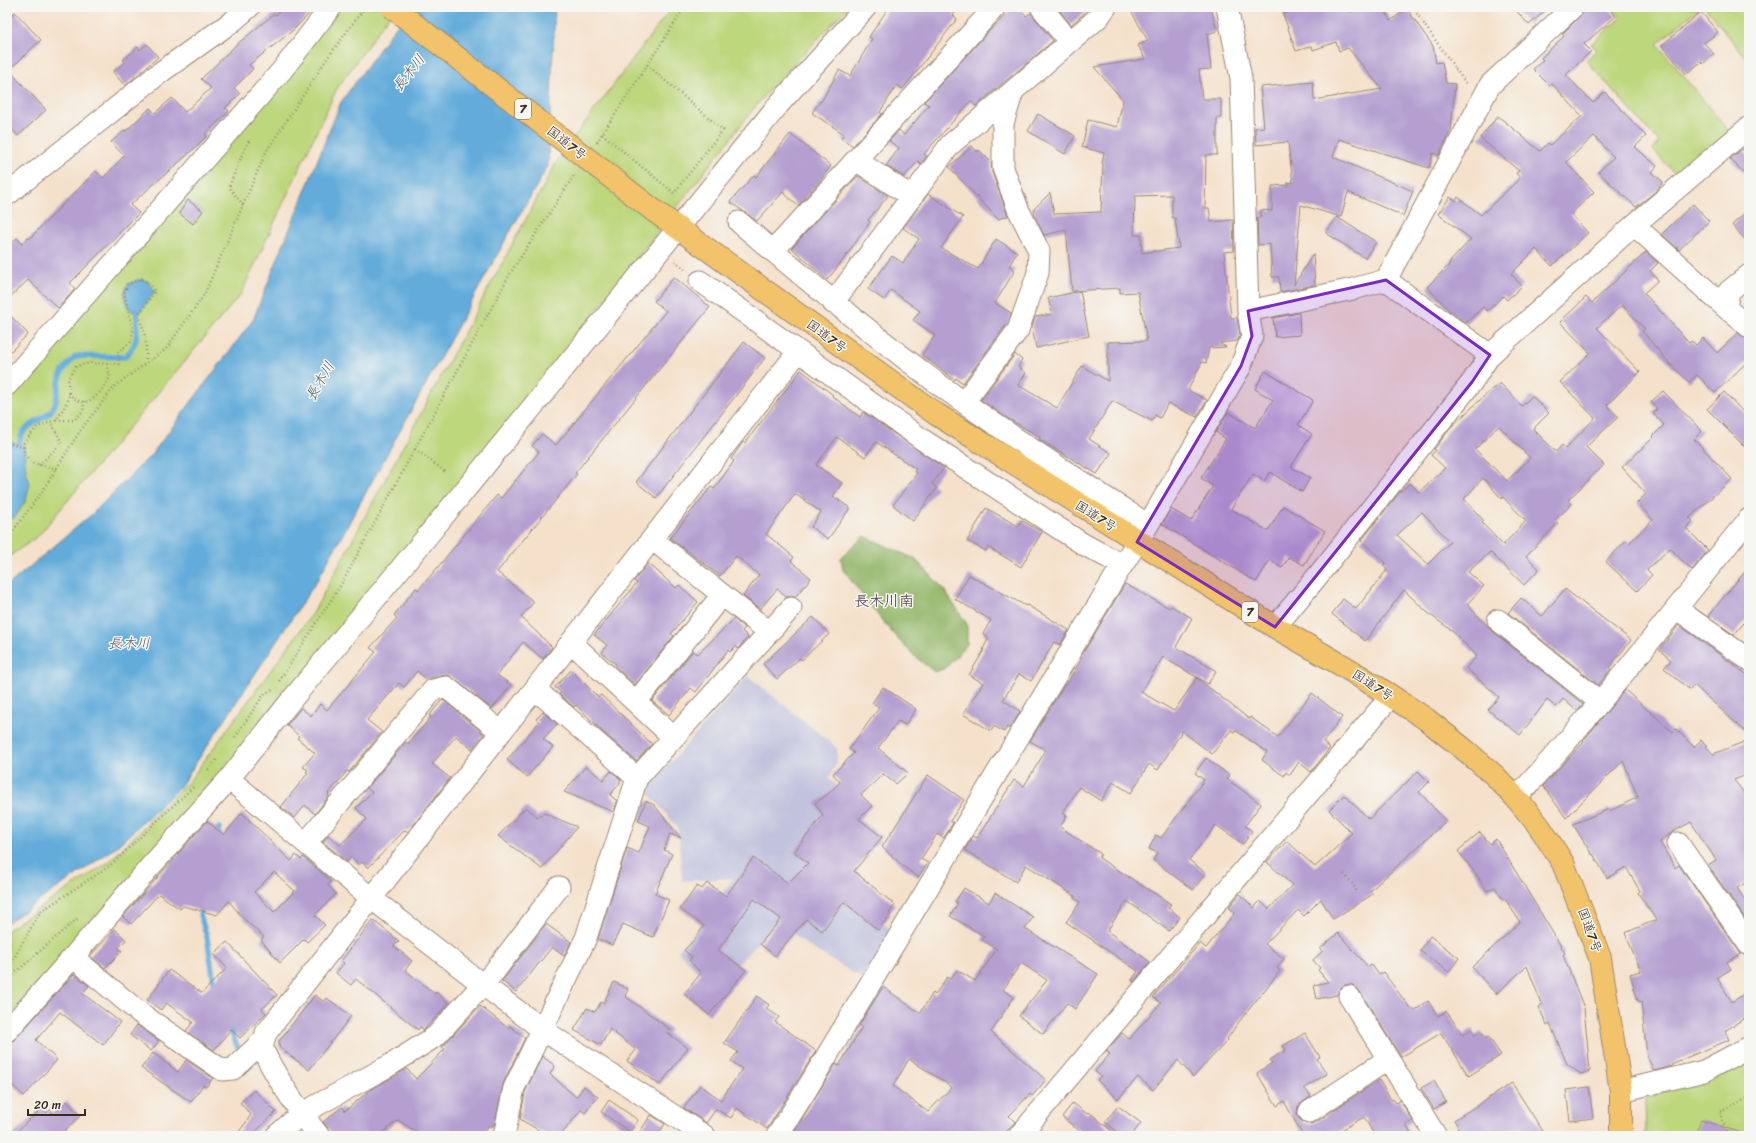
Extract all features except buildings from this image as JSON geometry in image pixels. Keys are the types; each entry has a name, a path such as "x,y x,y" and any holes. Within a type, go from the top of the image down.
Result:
{"highway":[{"name":"国道7号","path":"392,7 678,229 936,414 1143,534 1275,627 1345,667 1426,719 1494,775 1516,798 1539,826 1563,863 1600,958 1621,1091 1621,1136"}],"street":[{"path":"7,195 161,72 233,21 249,7"},
{"path":"7,385 278,75 331,7"},
{"path":"7,1031 149,868 229,780 289,704 678,229 778,104 866,7"},
{"path":"773,251 995,7"},
{"path":"1041,7 1070,42"},
{"path":"1248,311 1353,289 1386,280 1490,85 1573,7"},
{"path":"777,1136 810,1085 1122,565 1143,534 1241,366 1252,336 1248,311 1241,78 1233,8"},
{"path":"833,302 950,145 1107,10"},
{"path":"964,402 1018,330 1038,273 1039,251 1018,209 1003,168 1003,122 1013,92"},
{"path":"1275,627 1316,578 1472,382 1490,355 1634,225 1749,127"},
{"path":"856,160 912,197"},
{"path":"739,222 833,302 964,402 1019,441 1143,534"},
{"path":"1634,225 1749,328"},
{"path":"1726,308 1729,291 1749,275"},
{"path":"700,280 798,352 923,440 1084,544 1122,565"},
{"path":"1386,280 1490,355"},
{"path":"319,1136 301,1114 273,1071 262,1048 266,1033 798,352"},
{"path":"1516,798 1555,756 1677,609 1749,519"},
{"path":"652,539 768,631"},
{"path":"636,702 722,595"},
{"path":"506,1136 514,1088 586,938 637,778 790,608"},
{"path":"1677,609 1749,660"},
{"path":"1498,620 1600,702"},
{"path":"571,642 673,737"},
{"path":"306,843 433,690 446,686 501,732"},
{"path":"535,689 637,778"},
{"path":"1019,1136 1391,696"},
{"path":"229,780 371,898 543,1030 705,1136"},
{"path":"1678,843 1749,945"},
{"path":"276,1136 301,1114 392,1064 436,1036 494,972 559,887"},
{"path":"73,957 140,1013 222,1070 233,1069 264,1040"},
{"path":"1349,996 1436,1136"},
{"path":"1621,1091 1704,1071 1749,1047"},
{"path":"1309,1112 1388,1059"}],"path":[{"path":"7,536 23,518 57,469 80,432 115,386 166,349 204,295 266,152 326,60 365,7"},
{"path":"593,147 685,7"},
{"path":"1412,7 1480,104"},
{"path":"602,134 674,193 724,130 648,65"},
{"path":"243,205 229,187 244,150 251,138"},
{"path":"278,683 342,583 511,272 576,173"},
{"path":"56,420 69,398 68,379 76,366 90,363 119,364 118,352 132,341 133,329 124,293 128,284 141,279 148,282 155,291 138,315 144,329 147,346 146,361"},
{"path":"69,393 74,399 84,401 94,400 110,378 107,364"},
{"path":"57,469 33,463 24,454 24,443 37,427 56,420 74,420 83,411 84,401"},
{"path":"39,465 62,443 51,422"},
{"path":"7,443 24,447"},
{"path":"415,449 447,473"},
{"path":"232,741 265,693 274,690 289,704"},
{"path":"208,770 222,753"},
{"path":"7,970 40,912 111,865 198,782"},
{"path":"1344,874 1353,884 1356,890 1355,894"},
{"path":"7,980 84,913"},
{"path":"1728,1136 1719,1111 1749,1098"}],"highlighted area":[{"path":"1386,280 1490,355 1472,382 1275,627 1137,542 1241,366 1252,336 1248,311"}],"shaded area":[{"path":"748,676 837,748 837,763 829,778 862,811 827,873 892,931 863,979 808,946 778,921 730,973 711,961 698,973 678,951 693,935 733,878 682,881 678,828 646,790"}],"green space":[{"path":"339,7 395,7 336,90 241,294 38,536 7,558 7,390"},
{"path":"672,7 848,7 763,97 470,472 226,776 7,1019 7,930 109,862 190,780 313,613 560,156"},
{"path":"1611,7 1700,7 1657,44 1730,133 1679,178 1653,150 1659,142 1586,60 1597,50 1591,44 1621,18"},
{"path":"1705,7 1749,7 1749,55 1745,57"},
{"path":"864,536 915,559 942,587 967,624 967,644 946,668 935,672 921,662 885,624 843,570 841,558"},
{"path":"1749,1059 1749,1136 1646,1136 1645,1098 1727,1072"}],"water":[{"name":"長木川","path":"410,7 555,7 548,166 318,579 180,787 115,848 7,923 7,586 91,515 152,454 253,320 341,102"},
{"path":"141,279 148,282 155,291 138,315 128,308 124,293 128,284"},
{"path":"7,440 24,447 26,471 30,483 26,500 16,516 7,523"}],"waterway":[{"path":"19,451 21,435 29,426 45,416 54,407 62,373 67,365 76,356 125,357 130,351 134,346 137,333 136,306"},
{"path":"217,837 219,828"},
{"path":"203,904 200,915 207,937 215,988"},
{"path":"228,1024 238,1048"}],"district":[{"name":"長木川南","path":"884,601"}]}
